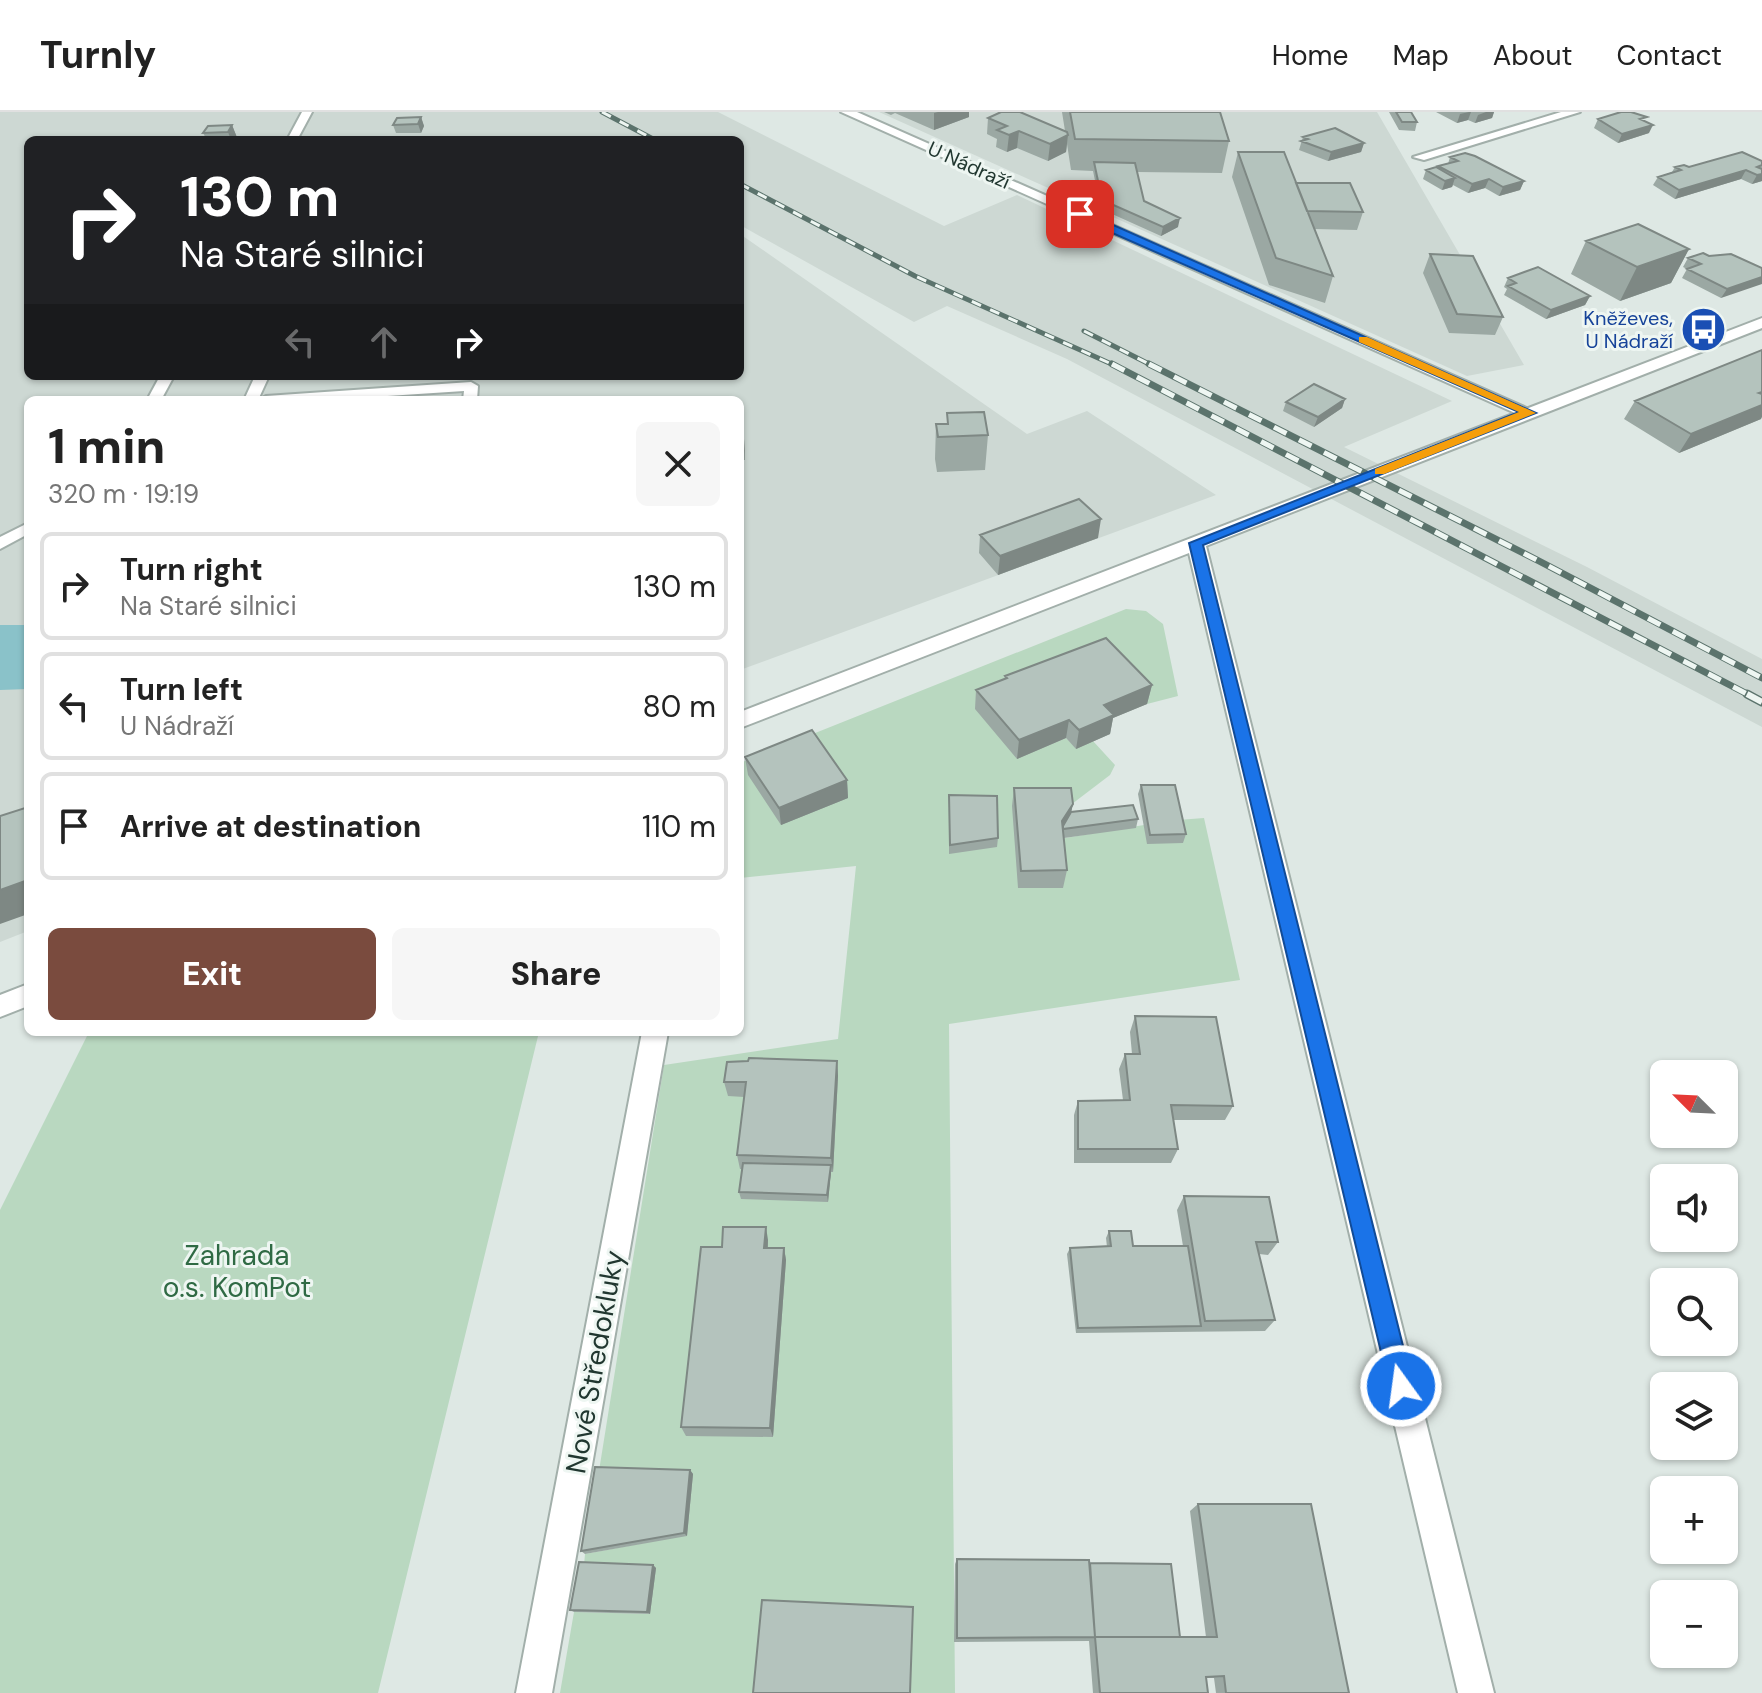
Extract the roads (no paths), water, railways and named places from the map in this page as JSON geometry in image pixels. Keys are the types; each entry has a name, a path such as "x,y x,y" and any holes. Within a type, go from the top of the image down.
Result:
{"street":[{"name":"U Nádraží","path":"847,112 1530,413"},
{"path":"1419,157 1574,112"},
{"path":"744,718 1762,323"},
{"path":"1196,543 1476,1693"},
{"path":"0,1006 24,997"},
{"name":"Nové Středokluky","path":"534,1693 654,1036"}],"lane":[{"path":"294,136 307,112"},
{"path":"329,396 472,387"},
{"path":"0,544 24,530"}],"water":[{"path":"0,625 24,625 24,689 0,690"}],"railway":[{"path":"602,112 647,136"},
{"path":"744,186 915,276 1115,366"},
{"path":"1084,331 1153,366"},
{"path":"1149,364 1539,561 1762,678"},
{"path":"1115,366 1751,696"},
{"path":"1747,694 1762,702"}],"place":[{"name":"Kněževes, U Nádraží","path":"1704,329"}],"park label":[{"name":"Zahrada o.s. KomPot","path":"237,1271"}]}
